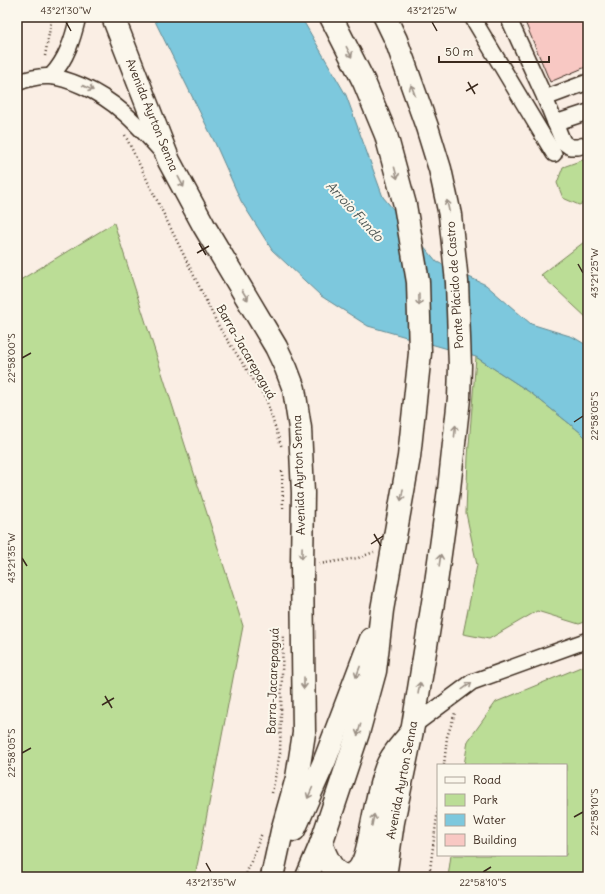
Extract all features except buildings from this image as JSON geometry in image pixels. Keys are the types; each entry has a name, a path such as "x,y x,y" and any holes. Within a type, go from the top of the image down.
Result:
{"highway":[{"name":"Avenida Ayrton Senna","path":"113,17 169,161 204,226 276,347 294,389 300,428 303,493 302,566 304,733 296,778 282,831 273,877"},
{"path":"307,877 321,844 358,733 375,671 382,610 409,457 420,353 418,282 405,205 386,135 364,82 331,17"},
{"path":"385,17 396,40"},
{"path":"394,17 396,40"},
{"name":"Ponte Plácido de Castro","path":"396,40 427,126 440,169 450,215 457,282 460,366 459,398"},
{"name":"Avenida Ayrton Senna","path":"385,877 393,822 412,729 436,582 449,489 459,398"},
{"path":"273,877 325,760 382,610"},
{"path":"321,844 335,870 341,874 347,875 354,873 361,866 368,845 386,768 391,758 412,729"}],"street":[{"path":"51,76 65,57 78,17"},
{"path":"472,17 554,154"},
{"path":"508,17 564,142 570,147 578,148 588,144"},
{"path":"17,83 30,79 51,76 72,82 105,97 135,122 169,161"},
{"path":"545,98 588,82"},
{"path":"556,123 588,112"},
{"path":"412,729 472,682 588,640"},
{"path":"371,877 374,862 393,822"}],"path":[{"path":"45,56 52,17"},
{"name":"Barra-Jacarepaguá","path":"124,134 219,327 266,399 282,448 282,455"},
{"path":"282,469 283,514"},
{"path":"302,566 358,558 374,553 376,546"},
{"name":"Barra-Jacarepaguá","path":"271,798 280,753 283,630"},
{"path":"444,764 447,736 458,708"},
{"path":"429,877 437,817"},
{"path":"245,877 263,828"}],"green space":[{"path":"588,158 588,201 579,205 563,198 557,183 563,167"},
{"path":"114,223 243,626 195,877 17,877 17,282"},
{"path":"588,239 588,319 541,275"},
{"path":"476,357 531,393 588,440 588,621 579,624 537,611 489,639 463,634 477,565 466,513 468,457"},
{"path":"588,664 588,877 448,877 451,856 567,856 567,764 464,764 468,741 496,702"}],"water":[{"name":"Arroio Fundo","path":"153,17 301,17 346,95 383,197 437,262 486,285 531,324 573,337 588,346 588,440 531,393 476,357 368,326 321,296 272,250 241,201 215,143"}]}
